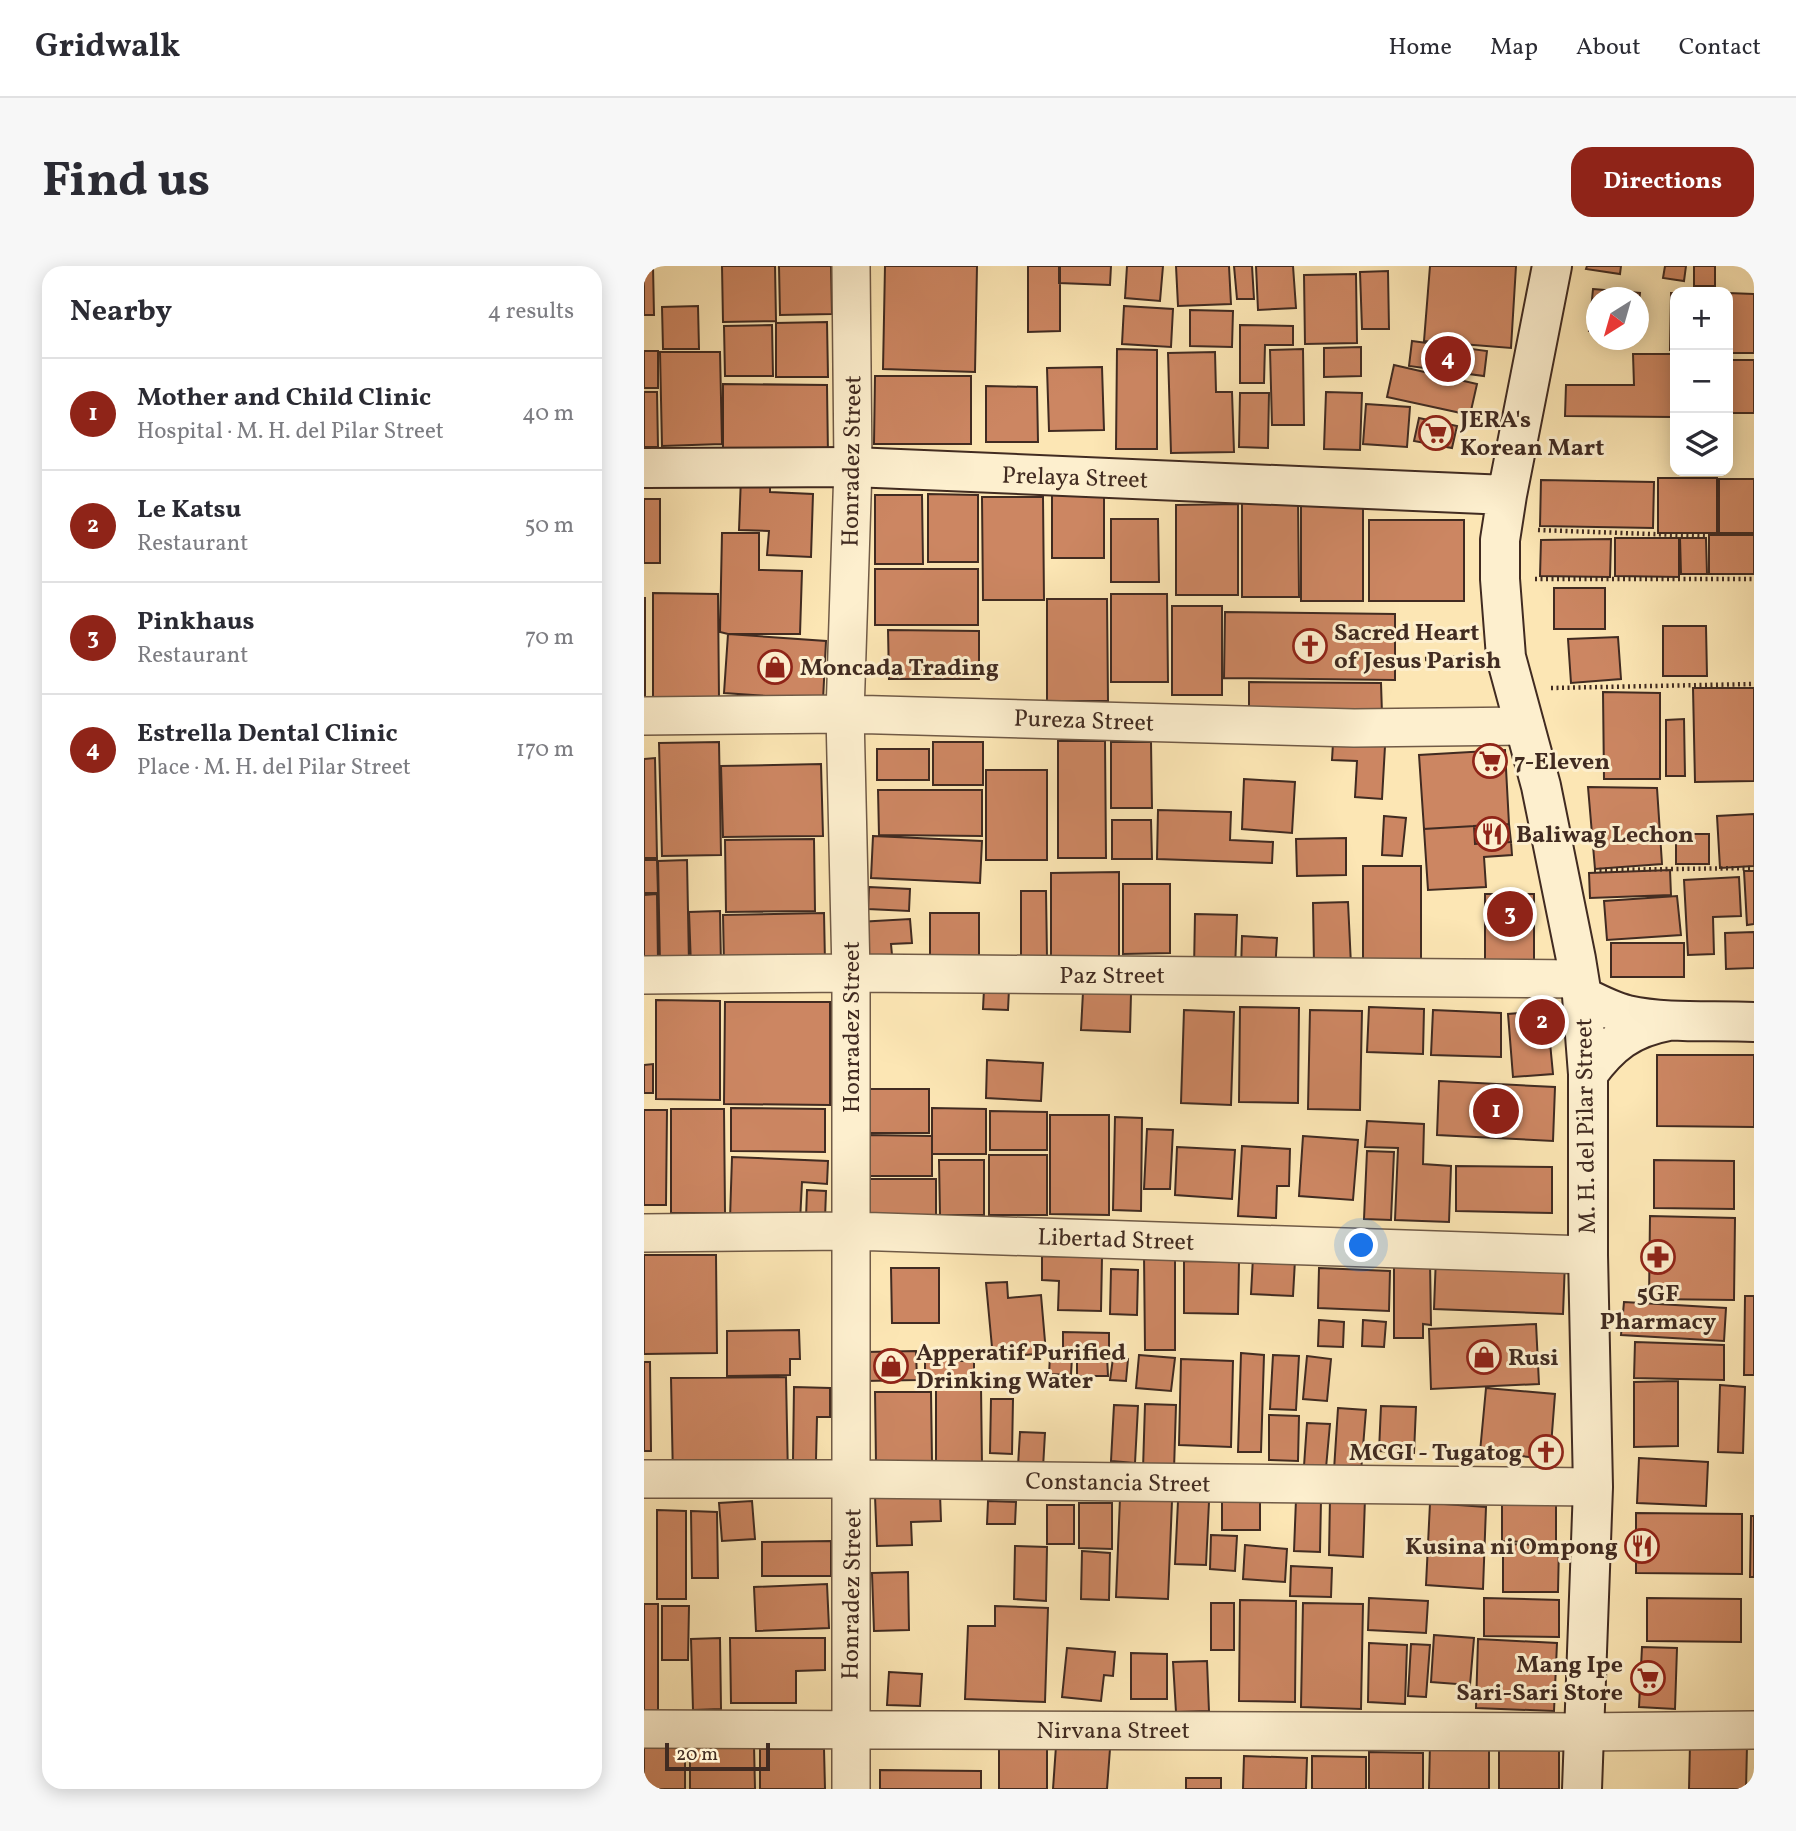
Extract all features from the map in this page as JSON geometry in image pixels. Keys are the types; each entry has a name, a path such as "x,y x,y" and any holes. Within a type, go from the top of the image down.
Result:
{"main road":[{"name":"M. H. del Pilar Street","path":"1552,266 1507,495 1500,540 1500,579 1506,657 1541,786 1558,871 1580,987 1588,1074 1588,1255 1593,1487 1582,1789"},
{"name":"Prelaya Street","path":"644,468 853,467 1507,495"},
{"path":"1580,987 1603,1007 1626,1015 1754,1022"},
{"path":"1588,1074 1604,1053 1624,1036 1649,1024 1675,1019"}],"street":[{"name":"Honradez Street","path":"851,266 853,467 845,714 851,973 851,1789"},
{"name":"Pureza Street","path":"644,716 845,714 1354,728 1520,709"},
{"name":"Paz Street","path":"644,975 851,973 1580,987"},
{"name":"Libertad Street","path":"644,1233 852,1231 1588,1255"},
{"name":"Constancia Street","path":"644,1479 1593,1487"},
{"name":"Nirvana Street","path":"644,1729 1583,1732 1754,1730"}],"path":[{"path":"1500,540 1531,530 1706,536"},
{"path":"1500,579 1754,579"},
{"path":"1425,659 1471,657"},
{"path":"1520,709 1563,686 1754,684"},
{"path":"1558,871 1754,868"}],"building":[{"path":"644,266 653,266 654,315 644,315"},
{"path":"722,266 775,266 776,321 723,322"},
{"path":"779,266 831,266 832,314 780,315"},
{"path":"885,266 977,266 975,372 883,369"},
{"path":"1028,266 1060,266 1060,331 1028,332"},
{"path":"1059,266 1111,266 1110,285 1059,283"},
{"path":"1127,266 1163,266 1160,301 1125,298"},
{"path":"1176,266 1229,266 1231,304 1178,306"},
{"path":"1234,266 1252,266 1254,299 1237,299"},
{"path":"1256,266 1293,266 1296,308 1258,310"},
{"path":"1430,266 1516,266 1511,348 1424,341"},
{"path":"1587,266 1621,266 1620,274 1586,269"},
{"path":"1665,266 1686,266 1684,281 1663,278"},
{"path":"1694,266 1715,266 1715,286 1694,286"},
{"path":"1388,271 1389,329 1362,329 1360,272"},
{"path":"1356,274 1357,343 1305,344 1304,275"},
{"path":"1733,293 1754,294 1754,353 1733,353"},
{"path":"698,306 699,349 663,349 662,307"},
{"path":"1124,306 1173,309 1171,347 1122,344"},
{"path":"1190,310 1233,311 1232,347 1190,346"},
{"path":"827,322 828,377 776,377 776,323"},
{"path":"772,325 773,376 725,376 724,326"},
{"path":"1240,325 1293,326 1293,345 1265,345 1264,383 1240,383"},
{"path":"1412,341 1487,351 1484,376 1409,366"},
{"path":"1361,347 1361,376 1324,377 1324,348"},
{"path":"1117,349 1157,350 1157,449 1116,449"},
{"path":"1303,349 1304,425 1272,425 1270,350"},
{"path":"644,351 658,351 658,388 644,388"},
{"path":"660,352 720,352 722,444 662,446"},
{"path":"1215,352 1216,392 1232,392 1234,452 1171,453 1168,353"},
{"path":"1633,354 1670,354 1670,417 1565,416 1566,385 1634,385"},
{"path":"1733,360 1754,360 1754,413 1733,413"},
{"path":"1394,365 1477,384 1470,415 1387,397"},
{"path":"1102,367 1104,430 1049,431 1047,368"},
{"path":"875,376 971,376 971,444 874,444"},
{"path":"723,384 827,385 828,455 723,454"},
{"path":"986,386 1037,387 1038,442 986,442"},
{"path":"644,392 657,392 658,447 644,447"},
{"path":"1326,392 1362,393 1360,450 1324,449"},
{"path":"1240,393 1269,393 1268,448 1239,447"},
{"path":"1366,404 1410,407 1407,447 1363,444"},
{"name":"JERA's Korean Mart","path":"1419,418 1457,426 1452,448 1414,441"},
{"path":"741,477 770,478 770,492 813,494 811,557 767,555 769,531 739,530"},
{"path":"1658,478 1717,478 1717,533 1658,533"},
{"path":"1719,479 1754,479 1754,533 1719,533"},
{"path":"1541,480 1654,482 1653,528 1540,526"},
{"path":"928,494 978,495 978,562 928,562"},
{"path":"875,495 922,495 923,564 875,564"},
{"path":"1052,495 1104,495 1104,558 1052,558"},
{"path":"982,497 1043,497 1044,600 983,600"},
{"path":"1242,498 1298,499 1299,597 1242,597"},
{"path":"644,499 660,499 660,563 644,563"},
{"path":"1238,504 1238,595 1176,595 1176,505"},
{"path":"1301,505 1363,505 1363,601 1301,601"},
{"path":"1111,519 1158,519 1159,582 1111,582"},
{"path":"1369,520 1464,520 1464,601 1369,601"},
{"path":"722,533 759,533 759,570 802,571 800,634 720,632"},
{"path":"1709,535 1754,535 1754,574 1709,574"},
{"path":"1615,538 1679,538 1679,577 1615,576"},
{"path":"1680,538 1706,538 1707,574 1681,574"},
{"path":"1611,539 1610,577 1540,576 1541,540"},
{"path":"875,569 978,569 978,625 875,625"},
{"path":"1554,588 1605,588 1605,629 1554,629"},
{"path":"653,593 718,594 719,699 653,700"},
{"path":"1111,594 1167,594 1168,682 1111,682"},
{"path":"645,598 645,702 644,702"},
{"path":"1047,599 1107,599 1108,701 1047,701"},
{"path":"1172,606 1222,606 1222,695 1172,695"},
{"name":"Sacred Heart of Jesus Parish","path":"1225,612 1395,614 1395,680 1224,678"},
{"path":"1663,626 1706,626 1707,676 1663,676"},
{"path":"888,630 979,631 979,679 889,679"},
{"name":"Moncada Trading","path":"728,634 826,641 823,700 724,693"},
{"path":"1618,637 1621,679 1571,683 1568,639"},
{"path":"1249,682 1381,683 1382,714 1249,714"},
{"path":"1693,688 1754,688 1754,781 1695,782"},
{"path":"1603,692 1660,693 1660,779 1604,779"},
{"path":"1684,719 1685,776 1666,776 1666,720"},
{"path":"1058,741 1105,741 1106,858 1058,858"},
{"path":"719,742 721,855 662,856 659,743"},
{"path":"933,742 983,742 983,785 933,785"},
{"path":"1111,742 1151,742 1152,808 1111,808"},
{"path":"1333,743 1385,746 1382,799 1355,797 1357,761 1332,760"},
{"path":"877,749 929,749 929,780 877,780"},
{"path":"1505,750 1509,824 1424,829 1419,755"},
{"path":"655,758 657,858 644,858 644,759"},
{"path":"821,764 823,836 723,837 721,766"},
{"path":"986,770 1047,770 1047,860 986,860"},
{"path":"1244,779 1295,782 1292,833 1242,829"},
{"path":"1588,787 1657,788 1662,864 1595,869"},
{"path":"878,790 982,790 982,836 879,835"},
{"path":"1158,810 1231,812 1230,840 1273,842 1272,863 1157,859"},
{"path":"1754,814 1754,866 1720,868 1717,816"},
{"path":"1384,816 1406,818 1402,856 1382,855"},
{"path":"1112,820 1151,820 1152,859 1112,859"},
{"name":"Baliwag Lechon","path":"1509,824 1511,842 1475,844 1474,826"},
{"path":"1474,826 1475,844 1511,842 1512,855 1484,857 1486,887 1428,890 1424,829"},
{"path":"1676,834 1709,834 1709,864 1676,864"},
{"path":"873,836 982,841 980,883 871,878"},
{"path":"1346,838 1346,875 1297,876 1296,839"},
{"path":"814,839 815,911 726,912 725,840"},
{"path":"644,860 657,860 658,893 644,893"},
{"path":"687,860 689,964 660,965 658,861"},
{"path":"1363,866 1421,866 1421,959 1363,959"},
{"path":"1670,870 1671,895 1590,898 1589,873"},
{"path":"1744,871 1754,871 1754,924 1747,925"},
{"path":"1119,872 1119,960 1051,960 1051,873"},
{"path":"1739,877 1741,916 1713,917 1714,954 1688,955 1684,880"},
{"path":"1123,884 1170,884 1170,953 1123,954"},
{"path":"869,887 910,889 909,911 868,909"},
{"path":"1021,891 1046,891 1047,958 1021,958"},
{"path":"657,894 658,960 644,960 644,895"},
{"path":"1485,894 1534,894 1534,969 1485,968"},
{"path":"1677,896 1681,935 1607,940 1604,901"},
{"path":"1348,902 1351,965 1314,966 1313,903"},
{"path":"720,911 721,966 691,966 689,912"},
{"path":"824,913 825,963 724,965 723,915"},
{"path":"930,913 979,913 979,971 930,971"},
{"path":"1195,914 1237,915 1235,970 1194,969"},
{"path":"910,919 912,943 891,944 893,966 860,967 858,922"},
{"path":"1754,932 1754,968 1726,969 1725,933"},
{"path":"1242,936 1277,938 1275,972 1241,970"},
{"path":"1611,943 1684,943 1684,977 1611,977"},
{"path":"984,989 1009,989 1008,1010 983,1009"},
{"path":"1083,992 1131,994 1130,1032 1081,1030"},
{"path":"656,1000 720,1001 720,1100 656,1099"},
{"path":"725,1002 830,1002 830,1105 724,1104"},
{"path":"1240,1007 1299,1008 1298,1103 1239,1102"},
{"path":"1369,1007 1424,1009 1423,1054 1367,1052"},
{"path":"1184,1010 1234,1012 1231,1105 1181,1103"},
{"path":"1310,1010 1362,1011 1360,1110 1308,1109"},
{"path":"1433,1010 1501,1013 1501,1057 1431,1055"},
{"path":"1547,1011 1553,1074 1513,1077 1508,1014"},
{"path":"1657,1055 1754,1055 1754,1127 1657,1126"},
{"path":"987,1060 1043,1063 1041,1101 986,1098"},
{"path":"653,1064 653,1093 644,1093 644,1065"},
{"path":"1439,1081 1555,1087 1553,1141 1437,1135"},
{"path":"867,1089 929,1089 929,1133 867,1133"},
{"path":"731,1108 825,1109 825,1152 731,1151"},
{"path":"932,1108 986,1109 986,1154 932,1154"},
{"path":"671,1109 724,1109 725,1213 671,1213"},
{"path":"644,1110 667,1110 666,1205 644,1205"},
{"path":"990,1111 1047,1112 1047,1150 990,1150"},
{"path":"1050,1115 1109,1115 1109,1215 1050,1214"},
{"path":"1115,1117 1142,1118 1141,1211 1113,1210"},
{"path":"1367,1121 1424,1124 1423,1164 1451,1166 1449,1222 1395,1220 1398,1148 1365,1147"},
{"path":"1147,1129 1173,1130 1170,1189 1144,1189"},
{"path":"867,1135 932,1136 932,1176 868,1176"},
{"path":"1303,1136 1358,1140 1353,1200 1299,1196"},
{"path":"1242,1146 1290,1149 1289,1186 1277,1186 1276,1218 1238,1216"},
{"path":"1177,1147 1235,1150 1232,1199 1175,1195"},
{"path":"1367,1151 1394,1152 1391,1220 1364,1219"},
{"path":"989,1155 1047,1155 1047,1215 989,1215"},
{"path":"732,1157 828,1161 827,1184 802,1182 800,1222 730,1219"},
{"path":"939,1160 984,1160 984,1215 940,1215"},
{"path":"1654,1160 1734,1161 1734,1209 1654,1208"},
{"path":"1456,1166 1552,1167 1552,1213 1456,1211"},
{"path":"870,1179 936,1179 936,1215 870,1216"},
{"path":"807,1190 826,1191 825,1219 806,1218"},
{"path":"1650,1216 1735,1218 1734,1300 1649,1299"},
{"path":"1144,1254 1175,1254 1175,1350 1145,1350"},
{"path":"644,1255 716,1255 717,1353 644,1354"},
{"path":"1042,1256 1102,1257 1101,1311 1058,1310 1059,1281 1042,1280"},
{"path":"1436,1256 1565,1261 1563,1314 1434,1309"},
{"path":"1253,1257 1295,1260 1293,1296 1251,1294"},
{"path":"1184,1261 1239,1262 1238,1314 1184,1313"},
{"path":"1394,1261 1430,1261 1431,1325 1423,1324 1423,1338 1394,1338"},
{"path":"891,1268 939,1268 939,1323 892,1323"},
{"path":"1319,1268 1390,1271 1389,1311 1318,1308"},
{"path":"1111,1269 1138,1270 1137,1315 1110,1314"},
{"path":"1007,1282 1008,1298 1041,1295 1046,1353 993,1358 986,1283"},
{"path":"1745,1296 1754,1296 1754,1375 1744,1375"},
{"path":"1624,1302 1726,1308 1724,1341 1621,1335"},
{"path":"1319,1320 1344,1322 1343,1347 1318,1346"},
{"path":"1363,1320 1386,1322 1384,1347 1362,1346"},
{"name":"Rusi","path":"1536,1324 1539,1384 1431,1389 1429,1329"},
{"path":"799,1330 800,1359 790,1359 790,1375 727,1376 727,1331"},
{"path":"1063,1332 1109,1333 1109,1352 1063,1352"},
{"path":"1635,1342 1724,1345 1724,1380 1634,1378"},
{"path":"925,1350 957,1351 956,1361 974,1361 974,1377 925,1376"},
{"name":"Apperatif Purified Drinking Water","path":"916,1351 917,1380 865,1381 865,1352"},
{"path":"1241,1353 1264,1355 1261,1452 1238,1452"},
{"path":"1139,1355 1175,1358 1171,1391 1136,1388"},
{"path":"1273,1355 1299,1356 1296,1410 1270,1409"},
{"path":"1050,1356 1072,1357 1071,1375 1049,1374"},
{"path":"1077,1356 1107,1356 1108,1376 1077,1376"},
{"path":"1307,1356 1331,1359 1327,1401 1303,1399"},
{"path":"1113,1358 1128,1359 1126,1381 1110,1380"},
{"path":"1181,1359 1233,1361 1231,1447 1179,1445"},
{"path":"644,1362 650,1362 651,1451 644,1451"},
{"path":"786,1377 788,1478 673,1479 671,1378"},
{"path":"1678,1381 1678,1446 1634,1447 1634,1382"},
{"path":"1720,1385 1745,1387 1743,1453 1718,1452"},
{"path":"936,1386 981,1386 982,1465 936,1466"},
{"path":"794,1387 830,1388 830,1417 817,1417 816,1460 793,1460"},
{"path":"1486,1388 1555,1394 1550,1459 1480,1452"},
{"path":"875,1392 931,1392 932,1462 876,1463"},
{"path":"991,1399 1013,1399 1012,1454 990,1453"},
{"path":"1145,1404 1176,1405 1174,1470 1143,1469"},
{"path":"1114,1405 1138,1406 1135,1463 1111,1461"},
{"path":"1381,1406 1416,1407 1414,1453 1379,1451"},
{"path":"1338,1408 1366,1410 1361,1472 1334,1470"},
{"path":"1269,1415 1299,1416 1298,1461 1269,1460"},
{"path":"1307,1423 1330,1424 1326,1468 1304,1466"},
{"path":"1020,1432 1045,1433 1043,1468 1018,1466"},
{"path":"1639,1458 1708,1462 1706,1506 1637,1503"},
{"path":"940,1494 941,1521 911,1522 912,1545 877,1546 875,1496"},
{"path":"1260,1497 1260,1530 1222,1530 1222,1498"},
{"path":"1330,1497 1365,1498 1363,1557 1329,1555"},
{"path":"1120,1498 1172,1501 1168,1599 1116,1597"},
{"path":"1502,1498 1556,1499 1556,1543 1502,1541"},
{"path":"1296,1499 1321,1500 1320,1552 1294,1551"},
{"path":"752,1501 755,1539 722,1541 719,1503"},
{"path":"988,1501 1016,1502 1015,1524 987,1524"},
{"path":"1178,1501 1209,1502 1206,1565 1175,1564"},
{"path":"1079,1503 1112,1503 1112,1549 1079,1548"},
{"path":"1430,1503 1486,1507 1483,1589 1426,1585"},
{"path":"1047,1505 1074,1505 1074,1544 1047,1544"},
{"path":"657,1510 686,1511 686,1599 657,1599"},
{"path":"691,1511 717,1512 718,1578 692,1578"},
{"path":"1636,1513 1742,1514 1742,1574 1636,1573"},
{"path":"1751,1516 1754,1516 1754,1577 1750,1577"},
{"path":"1211,1535 1237,1536 1235,1571 1210,1569"},
{"path":"831,1541 831,1576 762,1576 762,1542"},
{"path":"1503,1544 1559,1545 1558,1592 1503,1592"},
{"path":"1245,1545 1287,1549 1285,1582 1243,1579"},
{"path":"1015,1546 1047,1547 1046,1601 1014,1599"},
{"path":"1082,1551 1110,1553 1109,1600 1081,1599"},
{"path":"1291,1566 1332,1568 1331,1597 1290,1596"},
{"path":"908,1572 909,1630 874,1631 872,1573"},
{"path":"827,1584 829,1628 756,1631 754,1587"},
{"path":"1369,1598 1428,1601 1426,1633 1368,1630"},
{"path":"1484,1598 1559,1600 1559,1637 1484,1636"},
{"path":"1647,1598 1741,1599 1741,1642 1647,1641"},
{"path":"1240,1600 1296,1601 1295,1702 1239,1701"},
{"path":"1211,1603 1234,1603 1234,1650 1211,1650"},
{"path":"1303,1603 1363,1604 1361,1709 1301,1707"},
{"path":"644,1604 658,1604 658,1714 644,1713"},
{"path":"662,1606 689,1606 688,1660 662,1660"},
{"path":"995,1606 1048,1608 1045,1702 965,1699 968,1626 995,1626"},
{"path":"1434,1635 1474,1638 1470,1685 1431,1682"},
{"path":"720,1638 721,1709 693,1710 691,1639"},
{"path":"730,1638 825,1638 825,1670 796,1671 796,1703 731,1703"},
{"path":"1478,1639 1557,1643 1554,1711 1476,1708"},
{"path":"1369,1643 1407,1645 1405,1704 1368,1702"},
{"path":"1411,1644 1430,1645 1426,1697 1408,1696"},
{"path":"1642,1647 1677,1648 1675,1709 1639,1707"},
{"path":"1067,1648 1115,1652 1113,1676 1104,1675 1101,1701 1062,1697"},
{"path":"1131,1653 1167,1654 1167,1699 1131,1699"},
{"path":"1207,1661 1209,1711 1176,1712 1173,1662"},
{"path":"889,1672 922,1674 920,1706 887,1705"},
{"path":"1430,1743 1489,1744 1489,1789 1429,1789"},
{"path":"1499,1743 1559,1744 1559,1789 1499,1789"},
{"path":"999,1744 1047,1745 1047,1789 999,1789"},
{"path":"1690,1744 1747,1746 1746,1789 1689,1789"},
{"path":"690,1745 754,1745 755,1789 690,1789"},
{"path":"1056,1746 1110,1749 1107,1789 1053,1789"},
{"path":"685,1747 685,1789 644,1789 644,1748"},
{"path":"760,1749 824,1749 825,1789 760,1789"},
{"path":"1369,1752 1423,1753 1423,1789 1369,1789"},
{"path":"1244,1756 1307,1758 1306,1789 1243,1789"},
{"path":"1312,1756 1366,1757 1366,1789 1312,1789"},
{"path":"880,1770 981,1771 981,1789 880,1789"},
{"path":"1186,1778 1221,1778 1221,1789 1186,1789"}],"place":[{"name":"Estrella Dental Clinic","path":"1448,359"},
{"name":"JERA's Korean Mart","path":"1436,433"},
{"name":"Sacred Heart of Jesus Parish","path":"1310,646"},
{"name":"Moncada Trading","path":"775,667"},
{"name":"7-Eleven","path":"1490,761"},
{"name":"Baliwag Lechon","path":"1492,834"},
{"name":"Pinkhaus","path":"1510,914"},
{"name":"Le Katsu","path":"1542,1022"},
{"name":"Mother and Child Clinic","path":"1496,1111"},
{"name":"5GF Pharmacy","path":"1658,1257"},
{"name":"Rusi","path":"1484,1357"},
{"name":"Apperatif Purified Drinking Water","path":"891,1366"},
{"name":"MCGI - Tugatog","path":"1546,1452"},
{"name":"Kusina ni Ompong","path":"1642,1546"},
{"name":"Mang Ipe Sari-Sari Store","path":"1648,1678"}]}
